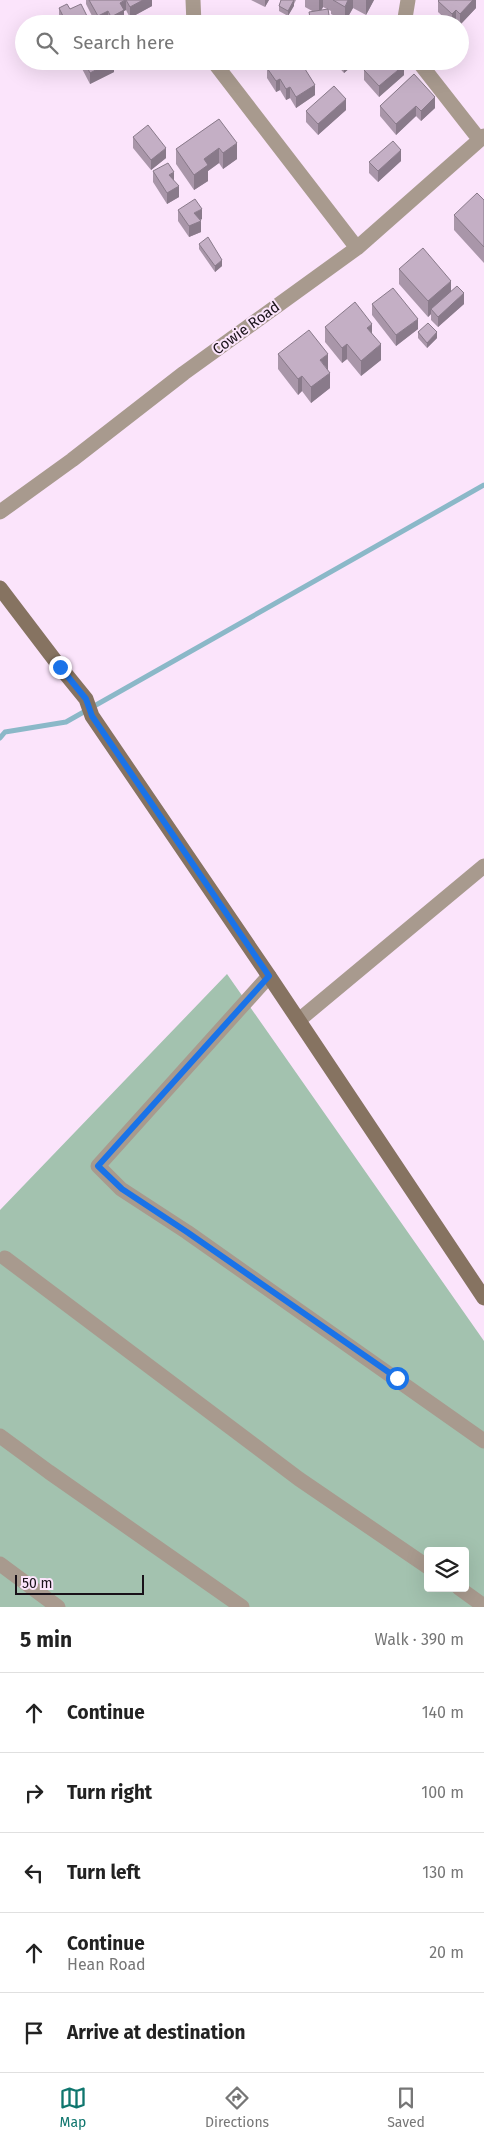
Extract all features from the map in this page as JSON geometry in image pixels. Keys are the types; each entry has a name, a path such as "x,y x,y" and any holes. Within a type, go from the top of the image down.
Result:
{"street":[{"path":"193,0 194,15"},
{"path":"406,15 408,0"},
{"path":"220,70 357,248"},
{"path":"426,70 482,137"},
{"name":"Cowie Road","path":"0,512 72,460 184,373 357,248 482,137"},
{"path":"0,588 86,699 92,716 299,1020 484,1298"},
{"path":"299,1020 484,866"},
{"path":"269,976 98,1166 122,1189 195,1237 484,1441"},
{"path":"5,1258 299,1479 424,1564"},
{"path":"0,1436 242,1607"},
{"path":"0,1564 58,1607"},
{"path":"465,1592 484,1606"}],"green space":[{"path":"227,974 484,1341 484,1607 0,1607 0,1210"}],"building":[{"path":"89,0 125,0 120,3 124,10 115,15 110,15 108,11 97,15"},
{"path":"126,0 143,0 130,7"},
{"path":"281,0 294,0 288,11 279,6"},
{"path":"333,0 348,0 345,7"},
{"path":"439,0 473,0 460,14 456,10 452,14"},
{"path":"67,4 70,9 81,4 86,15 62,15 59,8"},
{"path":"328,9 329,15 310,15 309,12"},
{"path":"268,70 306,70 315,85 296,97 290,87 286,89 280,79 276,81"},
{"path":"364,70 398,70 379,86"},
{"path":"414,74 435,97 421,111 416,106 396,124 380,106"},
{"path":"334,86 346,99 318,124 306,111"},
{"path":"219,119 237,143 223,153 219,148 204,159 208,165 194,175 176,149"},
{"path":"148,125 166,148 151,160 133,137"},
{"path":"393,141 401,150 378,171 369,162"},
{"path":"168,163 174,172 169,175 179,186 167,193 153,171"},
{"path":"477,193 484,200 484,247 454,215"},
{"path":"195,199 202,209 194,213 201,221 189,226 178,210"},
{"path":"208,237 222,260 215,266 199,244"},
{"path":"423,248 451,281 428,301 399,269"},
{"path":"457,286 464,293 438,317 431,309"},
{"path":"393,288 418,319 396,335 372,304"},
{"path":"355,302 372,324 367,328 381,344 361,361 347,344 342,348 325,327"},
{"path":"428,323 437,332 427,343 418,332"},
{"path":"309,330 328,354 320,360 330,373 311,387 302,376 298,379 278,354"}],"waterway":[{"path":"0,738 5,732 66,722 484,485"}],"route":[{"path":"60,667 86,699 92,716 269,976 98,1166 122,1189 397,1378"}]}
